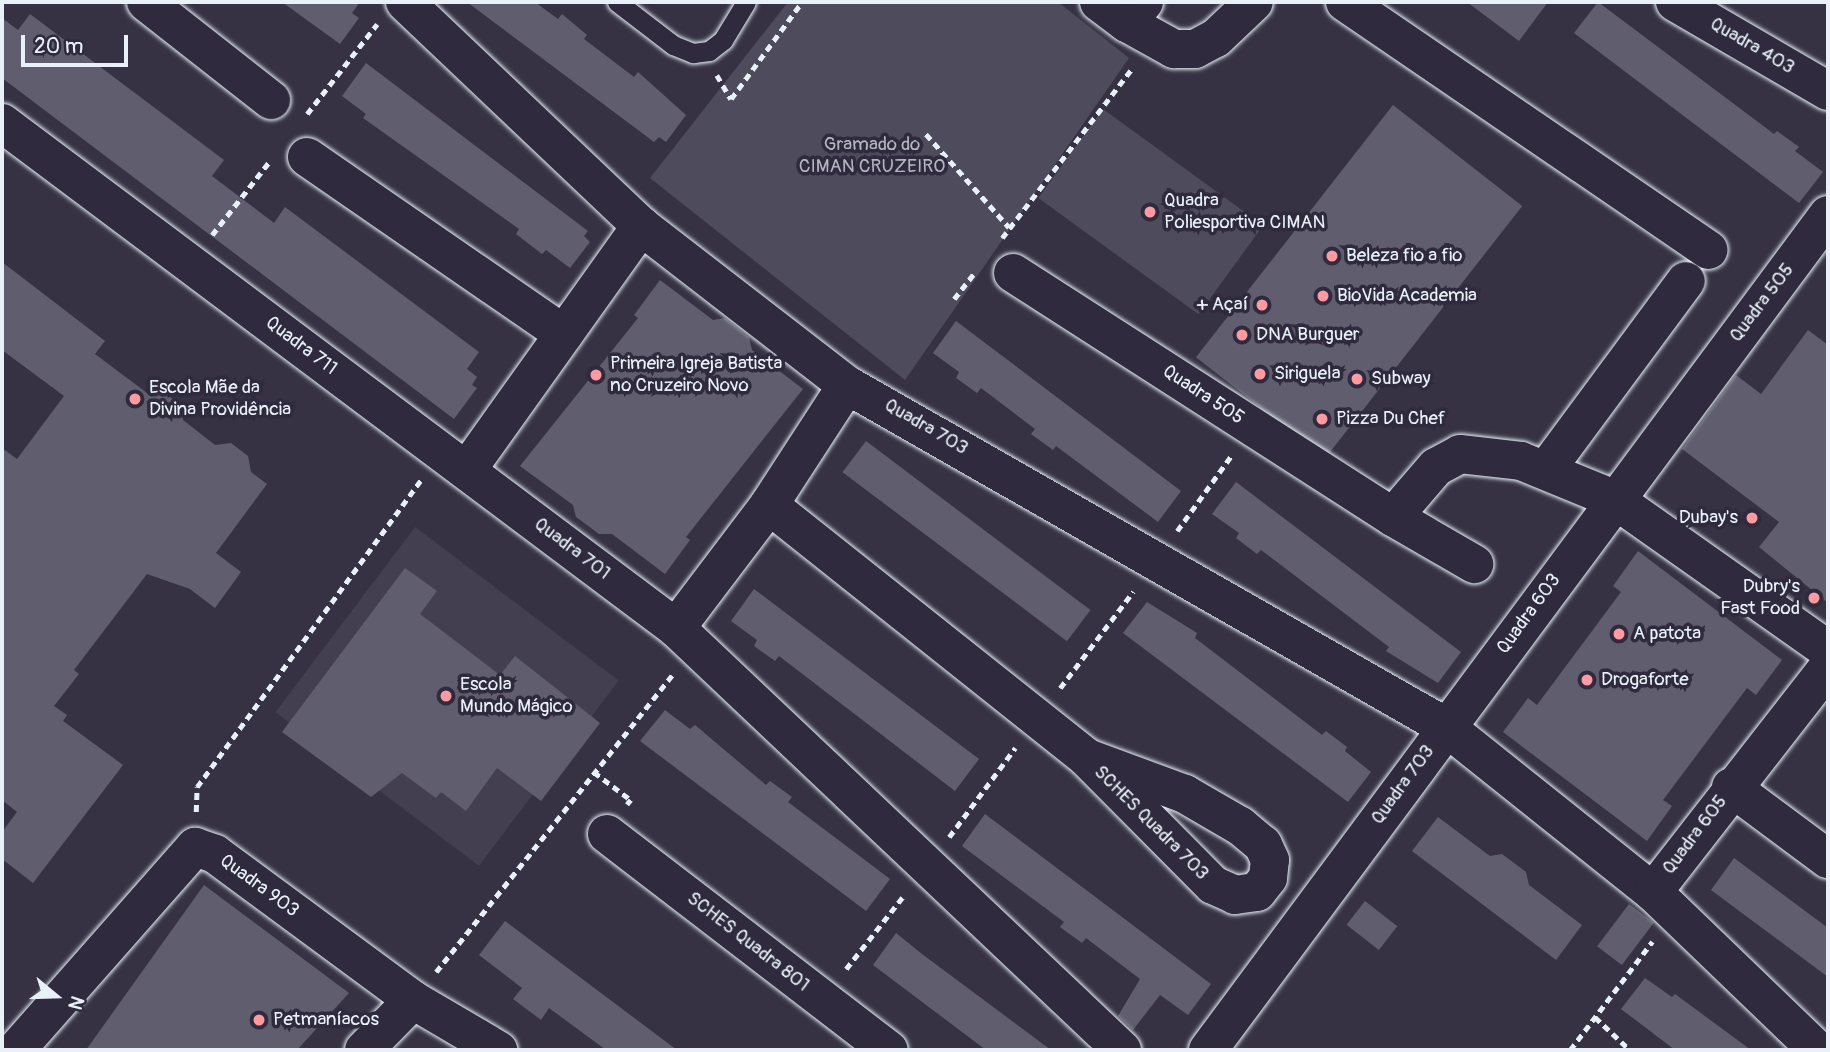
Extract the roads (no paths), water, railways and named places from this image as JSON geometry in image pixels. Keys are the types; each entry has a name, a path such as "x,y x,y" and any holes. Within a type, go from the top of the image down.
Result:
{"street":[{"path":"146,2 271,100"},
{"path":"405,2 641,226 847,385 685,637 1122,1050"},
{"path":"1131,17 1174,49 1195,49 1216,38 1254,2"},
{"path":"1345,2 1708,250"},
{"name":"Quadra 403","path":"1675,2 1828,91"},
{"name":"Quadra 711","path":"2,123 455,460"},
{"path":"307,157 564,334"},
{"name":"Quadra 505","path":"1614,499 1828,215"},
{"path":"455,460 564,334 641,226"},
{"name":"Quadra 505","path":"995,263 1393,517 1474,564"},
{"path":"1546,470 1686,281"},
{"name":"Quadra 703","path":"847,385 1446,727 1208,1050"},
{"path":"1393,517 1436,467 1460,454 1483,452 1546,470 1614,499 1828,650"},
{"name":"Quadra 701","path":"455,460 685,637"},
{"name":"Quadra 603","path":"1446,727 1614,499"},
{"name":"SCHES Quadra 703","path":"769,505 1087,758"},
{"name":"Quadra 605","path":"1663,902 1731,787 1828,667"},
{"path":"1446,727 1663,902 1817,1050"},
{"path":"1731,787 1828,859"},
{"name":"SCHES Quadra 801","path":"607,834 889,1050"},
{"name":"Quadra 903","path":"16,1050 195,847 215,854 414,1000 499,1050"},
{"path":"364,1050 414,1000"}],"lane":[{"path":"617,2 673,45 692,53 709,51 723,40 746,2"}],"place":[{"name":"Quadra Poliesportiva CIMAN","path":"1150,212"},
{"name":"Beleza fio a fio","path":"1332,256"},
{"name":"BioVida Academia","path":"1323,296"},
{"name":"+ Açaí","path":"1262,305"},
{"name":"DNA Burguer","path":"1242,335"},
{"name":"Siriguela","path":"1260,374"},
{"name":"Primeira Igreja Batista no Cruzeiro Novo","path":"596,375"},
{"name":"Subway","path":"1357,379"},
{"name":"Escola Mãe da Divina Providência","path":"135,399"},
{"name":"Pizza Du Chef","path":"1322,419"},
{"name":"Dubay's","path":"1752,518"},
{"name":"Dubry's Fast Food","path":"1814,598"},
{"name":"A patota","path":"1619,634"},
{"name":"Drogaforte","path":"1587,680"},
{"name":"Escola Mundo Mágico","path":"446,696"},
{"name":"Petmaníacos","path":"259,1020"}],"park label":[{"name":"Gramado do CIMAN CRUZEIRO","path":"872,156"}]}
